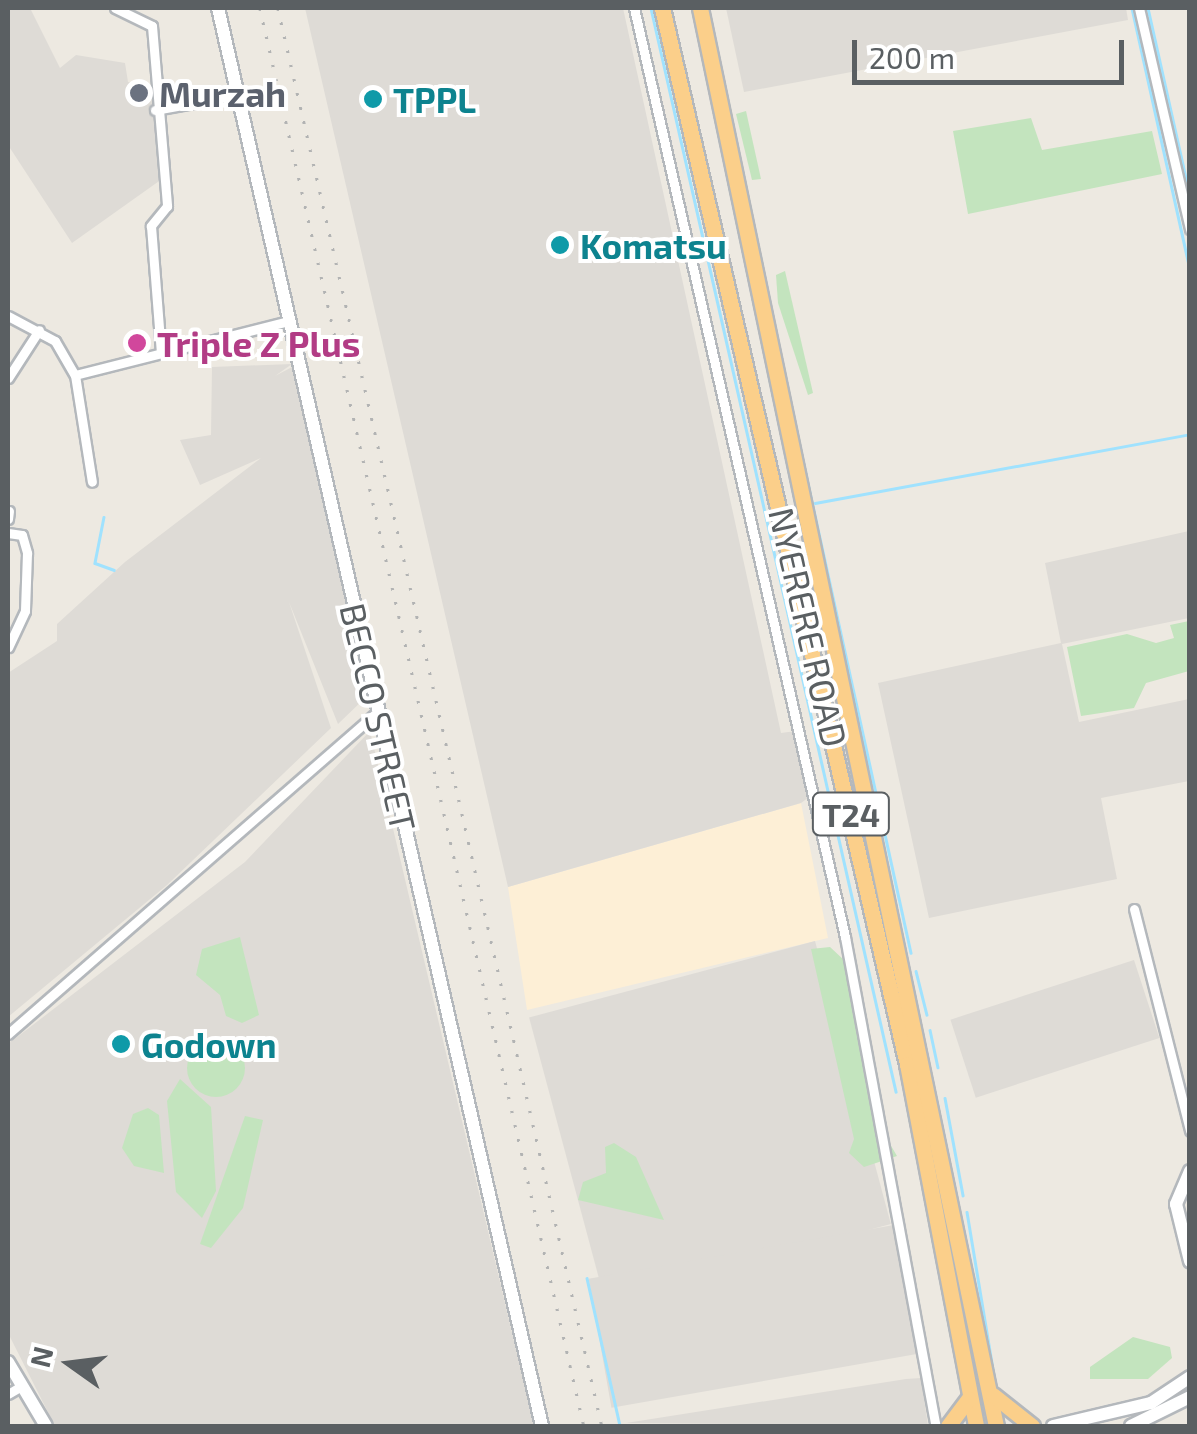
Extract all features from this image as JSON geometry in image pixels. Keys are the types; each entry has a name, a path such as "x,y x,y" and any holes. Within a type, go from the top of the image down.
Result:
{"highway":[{"name":"NYERERE ROAD","path":"662,8 898,1025 976,1426"},
{"name":"NYERERE ROAD","path":"700,8 996,1426"},
{"path":"988,1382 1002,1408 1032,1426"},
{"path":"948,1426 963,1416 970,1392"}],"street":[{"path":"114,8 150,20 166,206 151,226 149,276 160,354"},
{"name":"BECCO STREET","path":"218,8 232,96 289,321 542,1426"},
{"path":"634,8 846,937 936,1426"},
{"path":"1139,8 1190,229"},
{"path":"155,110 232,96"},
{"path":"8,316 39,330 75,375 92,482"},
{"path":"75,375 289,321"},
{"path":"8,378 39,330"},
{"path":"8,533 22,535 27,554 26,611 8,647"},
{"path":"8,1034 378,712"},
{"path":"1134,908 1190,1131"},
{"path":"1190,1170 1176,1204 1190,1261"},
{"path":"8,1362 13,1391 46,1426"},
{"path":"1053,1426 1151,1403 1190,1377"},
{"path":"1131,1426 1190,1396"}],"shaded area":[{"path":"8,8 30,8 60,68 76,55 125,63 128,82 151,85 162,179 72,243 8,145"},
{"path":"305,8 623,8 781,733 796,731 812,795 801,803 508,887"},
{"path":"726,8 1126,8 1128,20 744,92"},
{"path":"292,364 275,376 294,366 366,697 338,724 289,602 331,728 167,885 8,1017 8,673 57,641 57,624 125,562 261,458 200,485 180,440 211,435 212,367"},
{"path":"1189,531 1189,618 1062,644 1079,722 1189,699 1189,781 1101,798 1117,879 929,918 878,683 1061,643 1045,563"},
{"path":"370,731 534,1426 55,1426 8,1333 8,1044 245,862"},
{"path":"801,803 828,938 527,1010 508,887"},
{"path":"815,941 891,1224 605,1301 529,1018"},
{"path":"1134,960 1159,1038 976,1098 950,1020"},
{"path":"894,1225 917,1354 611,1408 589,1279"},
{"path":"921,1378 928,1426 626,1423 906,1379"}],"green space":[{"path":"746,111 761,179 752,180 736,114"},
{"path":"1031,118 1042,150 1152,131 1162,174 968,214 953,131"},
{"path":"785,271 813,393 808,395 778,303 776,275"},
{"path":"1189,621 1189,671 1146,683 1134,708 1081,716 1067,647 1127,634 1156,643 1174,638 1170,625"},
{"path":"240,937 259,1015 242,1023 226,1016 220,995 196,975 202,949"},
{"path":"830,947 845,961 880,1127 897,1156 864,1167 849,1153 854,1139 811,949"},
{"path":"216,1039 236,1048 245,1068 236,1088 216,1097 196,1088 187,1068 196,1048"},
{"path":"180,1079 211,1107 216,1191 202,1218 176,1192 167,1101"},
{"path":"148,1108 159,1115 164,1173 134,1166 122,1148 133,1114"},
{"path":"245,1116 263,1120 243,1208 211,1248 200,1244"},
{"path":"614,1143 636,1157 664,1220 578,1200 583,1182 606,1173 605,1147"},
{"path":"1133,1337 1170,1347 1172,1358 1148,1379 1090,1379 1090,1367"}],"waterway":[{"path":"651,8 896,1092"},
{"path":"1132,8 1190,270"},
{"path":"1148,8 1190,196"},
{"path":"131,11 150,20"},
{"path":"8,208 8,225"},
{"path":"150,270 153,302"},
{"path":"15,375 37,340"},
{"path":"173,354 213,344"},
{"path":"779,351 911,953"},
{"path":"62,361 71,375"},
{"path":"815,503 1190,434"},
{"path":"104,517 95,563 114,570"},
{"path":"916,971 927,1015"},
{"path":"930,1030 938,1067"},
{"path":"945,1098 963,1195"},
{"path":"967,1212 996,1388"},
{"path":"587,1278 620,1426"}],"railway":[{"path":"260,8 584,1426"},
{"path":"278,8 602,1426"}],"place":[{"name":"Murzah","path":"139,93"},
{"name":"TPPL","path":"373,99"},
{"name":"Komatsu","path":"560,245"},
{"name":"Triple Z Plus","path":"137,343"},
{"name":"Godown","path":"121,1044"}]}
